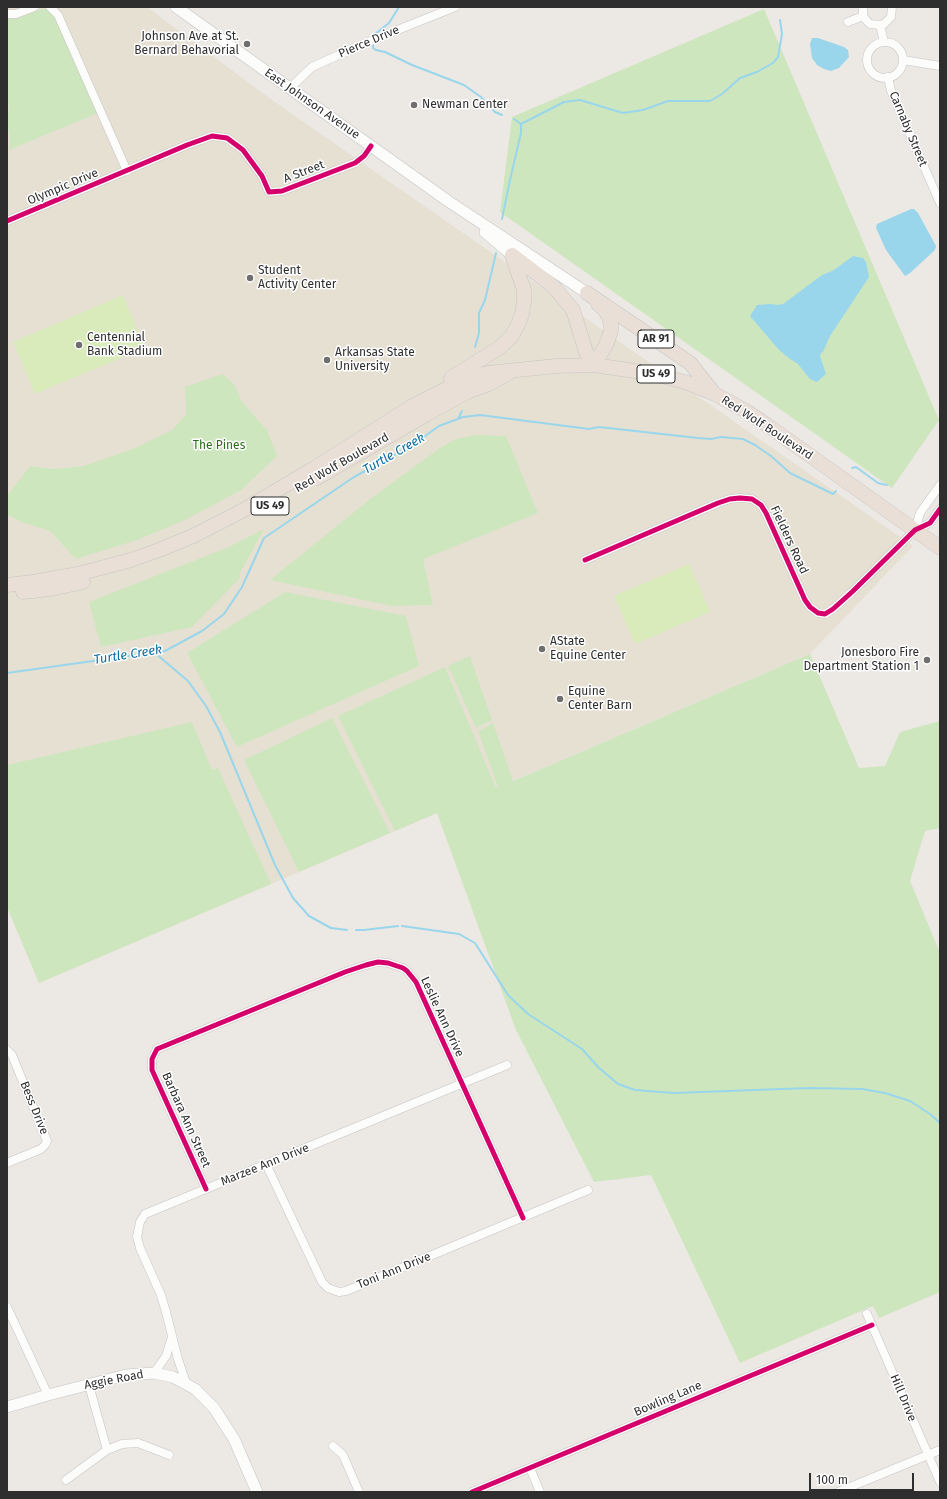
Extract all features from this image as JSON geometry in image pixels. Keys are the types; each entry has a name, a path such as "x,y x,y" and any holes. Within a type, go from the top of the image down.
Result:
{"highway":[{"name":"AR 91","path":"512,255 553,286 573,310 586,352 594,365"},
{"path":"411,407 428,392 487,357 511,337 518,326 524,302 524,290 521,278 512,255"},
{"name":"AR 91","path":"587,293 690,363 715,394"},
{"path":"587,293 604,309 611,324 609,337 602,353 594,365"},
{"name":"Red Wolf Boulevard","path":"7,585 33,582 106,567 159,550 193,536 240,512 411,407 468,379 488,373 556,366 594,365 655,374 688,383 715,394 746,411 915,530"},
{"name":"Red Wolf Boulevard","path":"7,594 51,589 137,568 197,544 235,526 467,392 489,384 514,371"},
{"name":"US 49","path":"915,530 940,548"}],"main road":[{"name":"East Johnson Avenue","path":"176,7 448,200 587,293"},
{"name":"East Johnson Avenue","path":"448,200 512,255"},
{"name":"Aggie Road","path":"7,1407 48,1395 135,1374 154,1373 173,1377 195,1389 208,1401 225,1423 234,1439 257,1492"}],"street":[{"path":"7,14 16,14 34,7"},
{"path":"50,7 58,15 127,171"},
{"name":"Pierce Drive","path":"290,88 312,67 375,39 455,7"},
{"path":"863,7 863,16 870,24 880,25 884,24 891,17 892,7"},
{"path":"848,22 863,16"},
{"path":"880,25 884,42 890,42 897,47 902,54 903,60 940,66"},
{"name":"Carnaby Street","path":"884,42 878,43 870,51 867,62 869,67 877,76 888,77 894,75 898,71 903,60"},
{"name":"Carnaby Street","path":"888,77 891,90 940,203"},
{"name":"A Street","path":"127,171 187,144 212,136 227,138 243,150 262,176 269,192 282,191 355,163 364,156 371,146"},
{"name":"Olympic Drive","path":"7,221 127,171"},
{"path":"915,530 920,513 940,485"},
{"name":"Fielders Road","path":"585,560 718,503 730,499 752,499 761,505 766,513 805,600 810,607 818,613 825,614 852,592 915,530"},
{"path":"915,530 930,522 940,509"},
{"name":"Leslie Ann Drive","path":"152,1059 159,1048 355,968 378,962 388,963 407,970 416,982 523,1218"},
{"name":"Bess Drive","path":"7,1050 12,1054 46,1138 45,1145 41,1149 7,1163"},
{"name":"Barbara Ann Street","path":"152,1059 152,1070 206,1189"},
{"name":"Marzee Ann Drive","path":"186,1383 178,1360 161,1295 140,1248 137,1237 137,1230 140,1222 147,1213 507,1065"},
{"name":"Toni Ann Drive","path":"266,1164 322,1282 334,1291 346,1291 588,1190"},
{"path":"7,1307 48,1395"},
{"name":"Hill Drive","path":"867,1314 940,1482"},
{"name":"Bowling Lane","path":"472,1492 872,1325"},
{"path":"154,1373 166,1356 172,1337"},
{"path":"89,1385 107,1450"},
{"path":"66,1480 107,1450 122,1444 138,1443 169,1455"},
{"path":"333,1446 343,1456 359,1492"},
{"path":"838,1492 940,1450"},
{"path":"530,1468 540,1492"}],"shaded area":[{"name":"Arkansas State University","path":"7,7 147,7 272,100 913,546 810,654 39,983 7,907"}],"green space":[{"path":"41,9 47,9 54,15 98,113 9,150 10,139 7,120 9,106 7,97 7,19 19,18"},
{"path":"764,9 939,420 892,488 500,212 512,117"},
{"name":"Centennial Bank Stadium","path":"123,295 145,348 35,394 13,342"},
{"name":"The Pines","path":"222,374 234,384 242,402 267,430 277,456 241,490 185,520 137,540 76,559 50,531 21,522 7,514 7,496 30,466 54,469 84,466 135,448 172,430 186,414 185,387"},
{"path":"476,435 506,436 538,513 423,559 433,605 392,606 270,580 374,496 443,446 456,439"},
{"path":"264,529 240,573 240,578 192,627 101,647 89,602 229,547"},
{"path":"689,564 710,612 635,644 614,596"},
{"path":"285,592 406,616 419,666 237,747 187,653"},
{"path":"810,654 859,768 885,766 900,732 940,721 940,828 925,831 910,881 940,953 940,1292 879,1318 873,1306 740,1363 651,1175 594,1182 516,1030 437,813 395,831 338,716 445,667 496,788 498,787 478,731 493,723 513,781"},
{"path":"470,656 492,720 476,728 448,666"},
{"path":"332,718 390,833 299,872 244,760"},
{"path":"192,722 212,770 218,768 271,884 39,983 7,907 7,765"}],"water":[{"path":"812,38 818,38 844,47 848,50 849,57 839,68 831,71 824,69 817,65 812,58 810,44"},
{"path":"914,209 918,213 936,246 935,250 905,276 886,250 876,228 877,224"},
{"path":"853,256 863,258 866,262 869,277 830,336 823,352 821,353 820,356 826,374 817,382 810,379 798,364 779,350 750,316 757,305 783,304 822,275 834,270"}],"waterway":[{"path":"373,37 389,23 399,7"},
{"path":"502,219 521,133 521,124 564,102 580,100 623,113 643,110 668,101 710,101 722,94 740,78 757,72 773,63 778,57 782,34 780,20"},
{"path":"373,43 373,48 376,50 385,52 412,65 464,85 481,97 495,112 502,115"},
{"path":"514,119 521,124"},
{"path":"475,347 479,333 479,313 485,300 496,253"},
{"name":"Turtle Creek","path":"458,419 462,411"},
{"name":"Turtle Creek","path":"7,673 165,651 202,631 224,614 242,587 264,538 354,477 414,444 439,426 463,417 480,415 589,429 599,427 698,438 711,439 721,437 743,439 771,456 790,473 833,494 836,491"},
{"name":"Turtle Creek","path":"852,468 856,467 878,483 887,485"},
{"path":"155,653 188,681 206,706 220,732 275,865 293,898 309,916 331,928 347,930"},
{"path":"356,930 398,926"},
{"path":"402,926 459,934 475,943 508,995 528,1014 582,1049 598,1067 618,1084 635,1090 674,1093 809,1088 862,1089 885,1093 910,1101 930,1114 940,1123"}],"cycle path":[{"path":"7,221 187,145 212,136 227,138 243,150 262,176 269,192 282,191 355,163 364,156 371,146"},
{"path":"585,560 718,503 730,499 752,499 761,505 766,513 805,600 810,607 818,613 825,614 852,592 915,530 930,523 940,509"},
{"path":"206,1189 152,1070 152,1059 157,1049 345,972 378,962 388,963 403,968 416,982 523,1218"},
{"path":"472,1492 872,1325"}],"place":[{"name":"Johnson Ave at St. Bernard Behavorial","path":"247,44"},
{"name":"Newman Center","path":"414,105"},
{"name":"Student Activity Center","path":"250,278"},
{"name":"Centennial Bank Stadium","path":"79,345"},
{"name":"Arkansas State University","path":"327,360"},
{"name":"AState Equine Center","path":"542,649"},
{"name":"Jonesboro Fire Department Station 1","path":"927,660"},
{"name":"Equine Center Barn","path":"560,699"}]}
